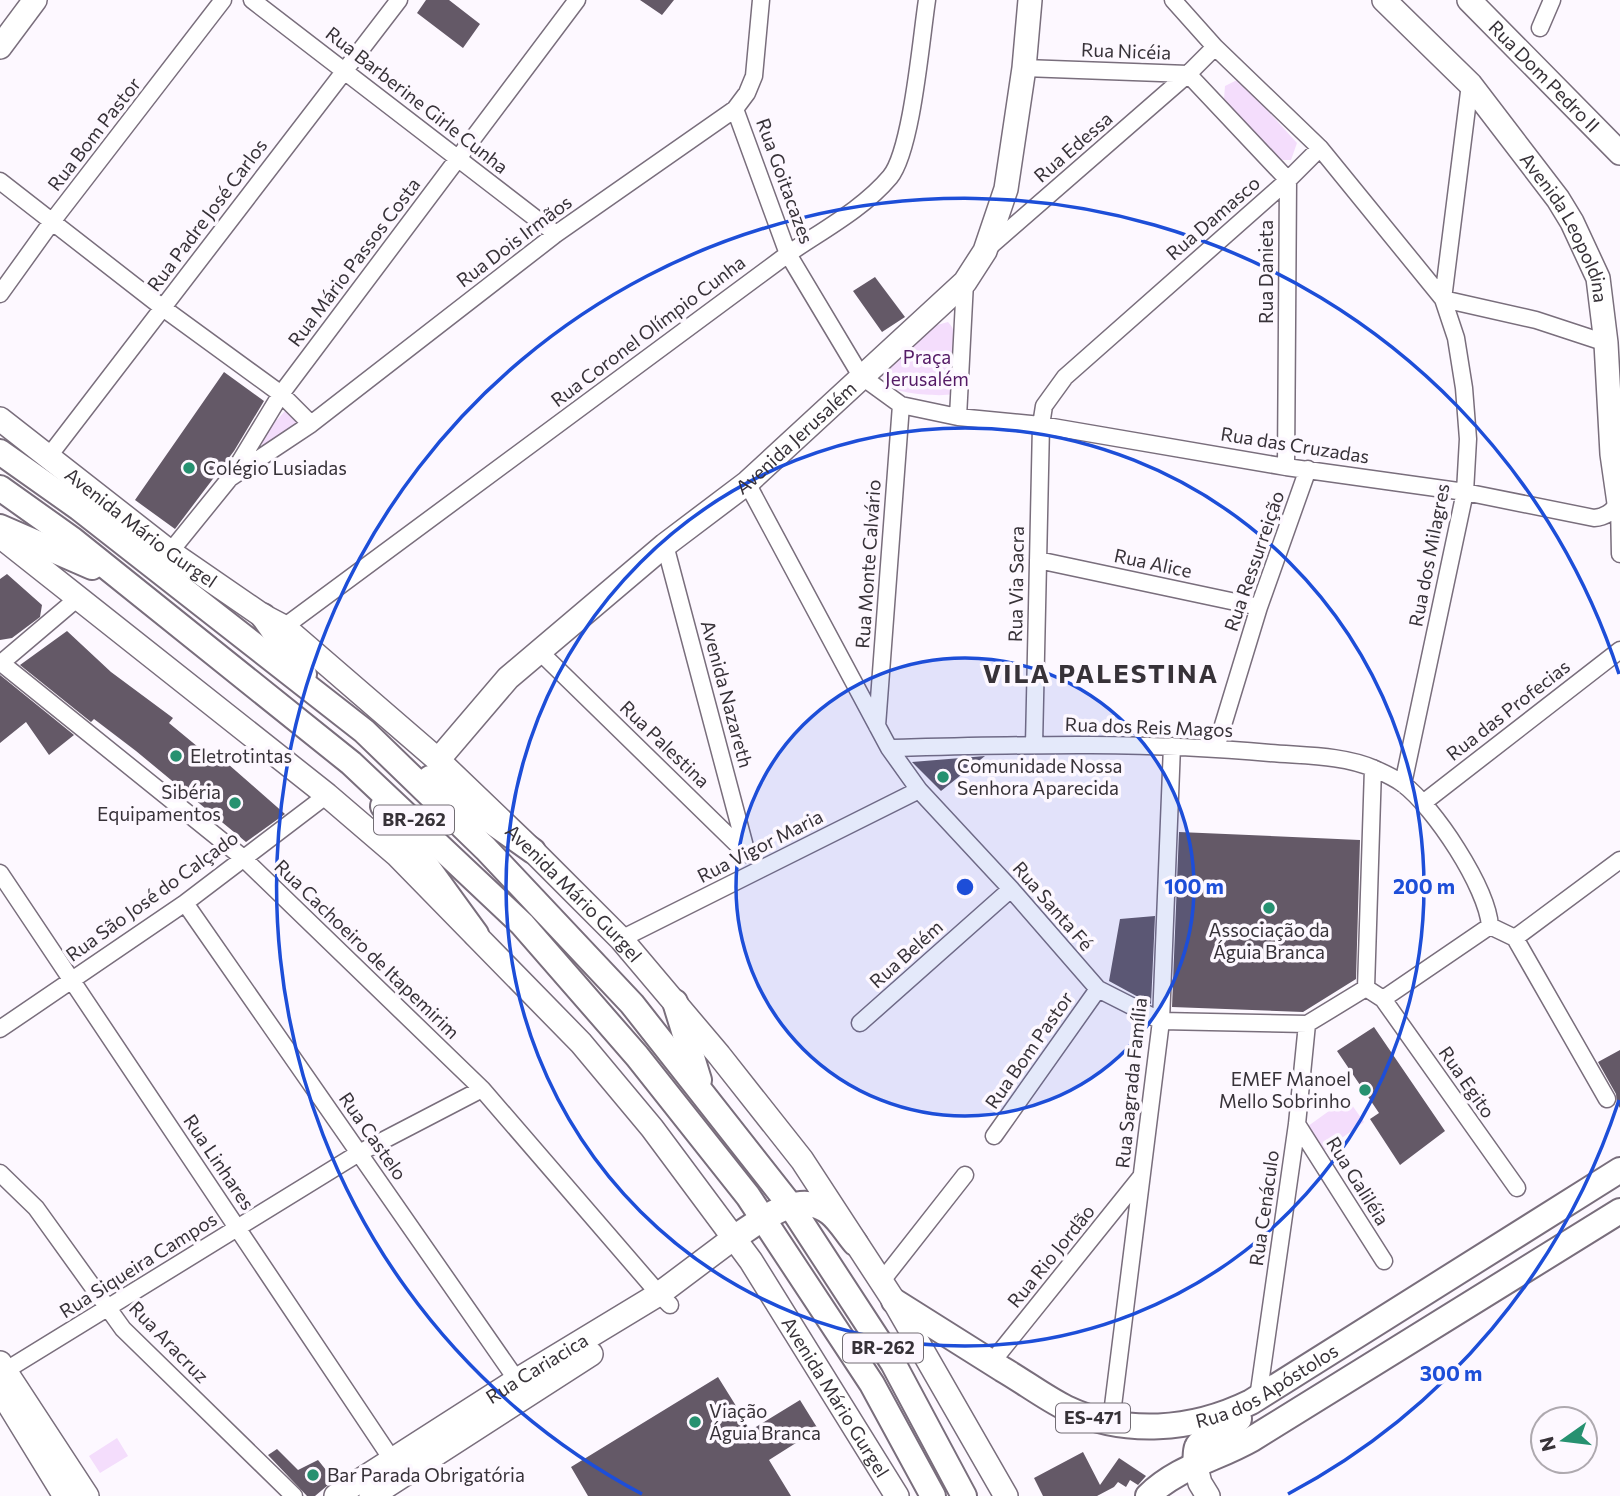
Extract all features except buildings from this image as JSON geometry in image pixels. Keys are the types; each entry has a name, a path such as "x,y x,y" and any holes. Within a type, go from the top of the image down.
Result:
{"main road":[{"path":"0,47 35,0"},
{"name":"Avenida Jerusalém","path":"438,760 508,678 665,545 747,483 965,282 985,251 1006,189 1024,68 1030,0"},
{"name":"Avenida Leopoldina","path":"1384,0 1470,84 1558,199 1572,222 1598,278 1619,503"},
{"name":"Rua Dom Pedro II","path":"1469,0 1620,153"},
{"name":"Avenida Mário Gurgel","path":"0,419 170,552 273,621 438,760 621,939 802,1160 887,1291 1006,1496"},
{"name":"Avenida Mário Gurgel","path":"0,452 79,508 364,731 486,849 632,1004 790,1205 892,1363 964,1496"},
{"name":"Avenida Mário Gurgel","path":"0,488 73,540 351,763 522,924 637,1056 748,1196 872,1384 933,1496"},
{"path":"0,527 124,581"},
{"name":"Avenida Mário Gurgel","path":"0,536 327,796 397,855 581,1043 652,1128 751,1261 897,1496"},
{"path":"273,621 318,695"},
{"path":"364,731 533,851"},
{"path":"351,763 476,934"},
{"path":"675,1002 704,1094"},
{"name":"Rua dos Apóstolos","path":"887,1291 1064,1407 1111,1422 1141,1427 1180,1425 1216,1417 1254,1400 1620,1170"},
{"path":"734,1237 790,1205 812,1203 831,1214 855,1243"},
{"name":"Rua dos Apóstolos","path":"1148,1496 1168,1479 1195,1464 1222,1455 1252,1439 1620,1211"},
{"name":"Rua Cariacica","path":"664,1299 734,1237"},
{"name":"Rua Cariacica","path":"336,1496 398,1467 522,1387 722,1265 737,1259 751,1261"},
{"path":"1,1374 65,1496"},
{"path":"1,1374 87,1496"},
{"path":"1208,1496 1200,1483 1195,1464 1197,1447 1201,1441 1235,1424 1254,1400"},
{"name":"Rua Cariacica","path":"371,1496 398,1467"}],"street":[{"name":"Rua Bom Pastor","path":"0,294 51,223 223,0"},
{"name":"Rua Barberine Girle Cunha","path":"252,0 556,234"},
{"name":"Rua Padre José Carlos","path":"49,456 399,0"},
{"name":"Rua Mário Passos Costa","path":"170,552 230,478 281,394 577,0"},
{"name":"Rua Coronel Olímpio Cunha","path":"273,621 865,202 892,175 904,149 928,0"},
{"path":"1173,0 1215,47 1320,148 1443,299 1536,320 1606,343"},
{"path":"1540,27 1552,0"},
{"name":"Rua Dois Irmãos","path":"230,478 311,424 556,234 735,109 747,93 754,76 759,1"},
{"name":"Rua Nicéia","path":"1024,68 1188,74 1215,47"},
{"path":"1188,74 1287,180"},
{"name":"Rua Edessa","path":"985,251 1188,74"},
{"name":"Rua dos Milagres","path":"1403,784 1465,492 1468,439 1464,388 1456,338 1443,299 1470,84"},
{"name":"Rua Goitacazes","path":"735,109 788,254 861,376"},
{"name":"Rua Damasco","path":"1041,425 1044,406 1065,377 1320,148"},
{"name":"Rua Danieta","path":"1286,467 1287,180"},
{"path":"0,181 163,308 281,394 311,424"},
{"path":"958,417 965,282"},
{"name":"Rua das Cruzadas","path":"861,376 901,405 958,417 1041,425 1286,467 1465,492 1594,517 1609,514 1619,503"},
{"name":"Rua Monte Calvário","path":"877,726 901,405"},
{"name":"Rua Via Sacra","path":"1034,745 1041,425"},
{"name":"Rua Ressurreição","path":"1216,748 1259,607 1308,469"},
{"name":"Rua Santa Fé","path":"747,483 889,748 919,790 1011,889 1098,989 1161,1021 1307,1024"},
{"name":"Avenida Leopoldina","path":"1619,503 1620,554"},
{"name":"Avenida Nazareth","path":"665,545 747,854"},
{"name":"Rua Alice","path":"1038,560 1259,607"},
{"path":"1,663 79,597"},
{"name":"Rua das Profecias","path":"1423,803 1620,650"},
{"name":"Rua Palestina","path":"539,651 760,869"},
{"name":"Rua Cachoeiro de Itapemirim","path":"1,663 242,858 482,1089 664,1299"},
{"name":"Rua dos Reis Magos","path":"889,748 1172,746 1345,759 1373,768 1403,784 1423,803 1447,835 1480,889 1489,913 1490,926"},
{"name":"Rua Sagrada Família","path":"1111,1422 1161,1021 1172,746"},
{"path":"1366,988 1373,768"},
{"name":"Rua Vigor Maria","path":"621,939 919,790"},
{"name":"Rua São José do Calçado","path":"0,1029 185,902 327,796"},
{"path":"1515,937 1620,860"},
{"name":"Rua Linhares","path":"0,873 398,1467"},
{"name":"Rua Belém","path":"860,1023 1011,889"},
{"name":"Rua Castelo","path":"185,902 522,1387"},
{"path":"1366,988 1383,999 1490,926 1515,937 1607,1100"},
{"path":"1307,1024 1366,988"},
{"name":"Rua Bom Pastor","path":"994,1136 1098,989"},
{"name":"Rua Egito","path":"1383,999 1517,1188"},
{"name":"Rua Cenáculo","path":"1254,1400 1297,1124 1307,1024"},
{"name":"Rua Siqueira Campos","path":"1,1374 359,1153 482,1089"},
{"name":"Rua Galiléia","path":"1297,1124 1384,1261"},
{"name":"Rua Aracruz","path":"0,1173 36,1208 109,1309 142,1349 294,1496"},
{"path":"887,1291 965,1175"},
{"name":"Rua Rio Jordão","path":"992,1362 1142,1176"}],"green space":[{"path":"1239,79 1297,143 1291,160 1278,160 1224,99 1225,86"},
{"name":"Praça Jerusalém","path":"948,322 956,337 957,346 953,394 912,393 890,387 881,373 937,325"},
{"path":"287,409 303,420 264,448 259,439"},
{"path":"1347,1098 1364,1122 1321,1153 1304,1129"},
{"path":"117,1438 128,1456 100,1473 89,1456"}],"place":[{"name":"Colégio Lusiadas","path":"189,468"},
{"name":"Eletrotintas","path":"176,756"},
{"name":"Comunidade Nossa Senhora Aparecida","path":"943,777"},
{"name":"Sibéria Equipamentos","path":"235,803"},
{"name":"Associação da Águia Branca","path":"1269,908"},
{"name":"EMEF Manoel Mello Sobrinho","path":"1365,1090"},
{"name":"Viação Águia Branca","path":"695,1422"},
{"name":"Bar Parada Obrigatória","path":"313,1475"}],"district":[{"name":"VILA PALESTINA","path":"1101,674"}]}
